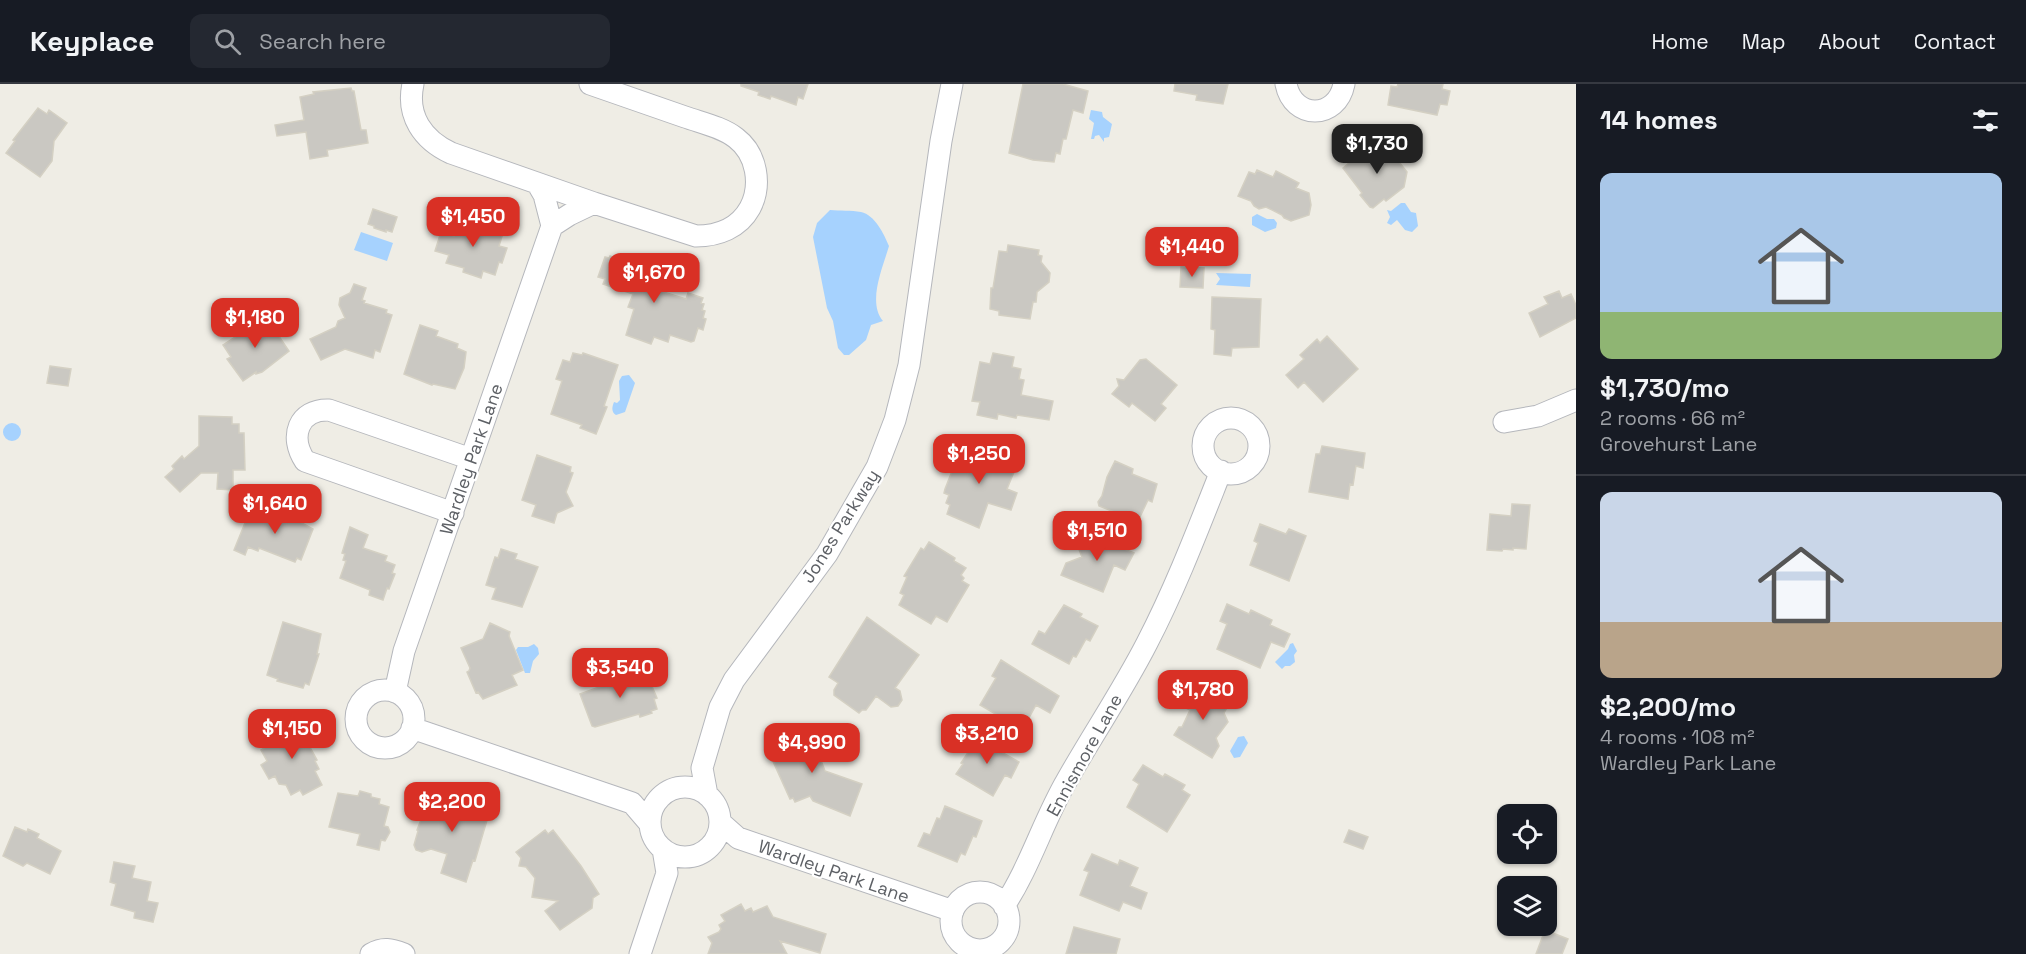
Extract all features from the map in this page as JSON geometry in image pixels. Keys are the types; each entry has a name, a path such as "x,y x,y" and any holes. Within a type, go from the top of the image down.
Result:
{"street":[{"path":"413,84 411,105 422,132 433,143 451,153 696,236 706,236 731,228 744,217 753,201 757,178 754,162 740,141 714,127 629,92 590,84"},
{"name":"Jones Parkway","path":"685,787 702,768 720,707 734,680 827,554 877,467 891,429 909,365 941,141 952,84"},
{"path":"1286,84 1288,94 1294,102 1301,108 1311,111 1329,108 1337,101 1344,84"},
{"path":"537,183 544,195 552,226 594,203"},
{"name":"Wardley Park Lane","path":"395,692 404,651 552,226"},
{"path":"1504,422 1538,416 1576,400"},
{"path":"453,513 305,461 299,452 297,432 301,422 308,415 317,409 329,410 471,459"},
{"name":"Ennismore Lane","path":"1004,906 1020,882 1066,781 1147,643 1186,559 1221,471"},
{"path":"384,690 395,692 409,703 413,711 412,728 407,738 399,745 390,748 371,746 358,731 355,722 356,712 360,704 375,692 384,690"},
{"path":"412,728 632,803 659,798"},
{"name":"Jones Parkway","path":"702,768 707,795"},
{"path":"632,803 650,824 655,840 663,849 677,856 699,854 712,843 718,834 720,822 715,804 707,795 697,789 685,787 668,791 659,798 652,808 650,824"},
{"name":"Wardley Park Lane","path":"720,822 738,838 953,911"},
{"path":"712,843 738,838"},
{"path":"640,954 667,873 663,849"},
{"path":"667,873 689,856"},
{"path":"986,893 995,896 1004,906 1009,921 1008,930 992,950 969,948 962,943 952,928 953,911 959,901 967,896 986,893"},
{"path":"371,954 380,949 391,949 404,954"}],"water":[{"path":"1091,110 1102,112 1103,117 1112,124 1109,137 1104,138 1104,142 1099,135 1091,139 1094,123 1089,119"},
{"path":"1401,203 1405,203 1411,212 1416,213 1418,226 1412,232 1405,230 1397,220 1391,225 1387,223 1390,217 1387,210 1391,211"},
{"path":"830,210 857,211 871,217 889,246 876,294 878,313 883,321 871,325 866,340 849,355 844,355 838,348 833,321 827,308 813,237 817,223"},
{"path":"1257,214 1267,219 1274,219 1277,223 1276,228 1265,232 1252,225 1252,217"},
{"path":"361,232 393,243 387,261 354,250"},
{"path":"1216,273 1251,274 1250,287 1216,285 1220,279"},
{"path":"629,375 635,383 625,412 616,415 612,408 614,402 617,403 620,400 619,381 622,376"},
{"path":"8,423 16,423 21,428 19,439 8,441 3,436 3,428"},
{"path":"1293,643 1297,651 1294,655 1295,662 1282,669 1275,662"},
{"path":"534,644 539,654 533,661 530,673 525,673 516,650 518,647 528,647"},
{"path":"617,649 621,662 595,671 591,658"},
{"path":"1244,736 1248,743 1240,757 1234,758 1230,751 1238,737"}],"building":[{"path":"741,84 808,84 803,99 798,97 796,105 771,96 770,99 758,95 759,92 741,86"},
{"path":"1023,84 1063,84 1088,91 1083,113 1073,110 1066,139 1063,139 1060,154 1056,153 1054,162 1033,160 1009,153"},
{"path":"1175,84 1228,84 1223,104 1196,100 1197,95 1174,91"},
{"path":"1398,84 1443,84 1442,89 1450,91 1447,105 1440,104 1437,115 1388,105 1391,86 1397,87"},
{"path":"351,88 354,91 361,130 366,130 368,143 327,150 328,156 310,159 306,132 277,136 275,125 304,120 300,97 314,94 313,92"},
{"path":"38,108 47,114 49,110 67,123 54,141 52,161 40,177 6,153 15,141 13,140"},
{"path":"1382,141 1407,172 1404,187 1373,208 1360,195 1362,193 1343,168 1358,155 1360,158"},
{"path":"1257,170 1273,177 1276,171 1299,183 1296,188 1309,193 1311,205 1309,215 1291,221 1266,207 1259,209 1251,201 1238,196 1249,172 1255,174"},
{"path":"373,209 397,217 392,232 374,228 368,224"},
{"path":"460,216 478,222 476,225 503,233 499,246 507,248 495,275 483,271 481,278 463,272 464,268 446,263 449,255 435,251 441,232 454,236"},
{"path":"1008,245 1039,250 1038,255 1042,256 1041,262 1050,273 1049,282 1037,292 1030,319 999,315 999,311 990,309 991,288 993,288 999,251 1007,252"},
{"path":"610,256 645,270 646,268 658,272 657,274 662,276 657,290 686,299 688,293 703,298 702,310 705,311 703,318 706,319 703,330 698,328 694,341 670,335 668,342 654,337 651,344 626,335 634,309 628,307 633,294 603,284 605,279 598,277 605,257"},
{"path":"1181,267 1204,268 1203,288 1180,287"},
{"path":"354,284 366,288 362,300 365,301 364,303 387,310 386,313 392,315 380,352 375,350 373,358 345,349 321,360 310,339 336,327 338,321 345,318 339,305 340,298 350,293"},
{"path":"1559,291 1562,298 1571,294 1576,305 1576,318 1540,337 1529,313 1548,304 1544,297"},
{"path":"1212,297 1261,299 1259,347 1232,348 1231,356 1214,354 1215,330 1211,329"},
{"path":"253,320 258,327 268,320 289,351 262,372 256,374 256,372 243,381 227,359 231,357 223,345 243,332 241,329"},
{"path":"420,325 438,331 436,336 458,344 457,348 466,352 464,368 455,389 432,385 404,374"},
{"path":"1327,336 1358,369 1323,402 1304,382 1298,388 1286,375 1304,359 1300,355 1317,339 1320,343"},
{"path":"573,353 582,355 583,353 618,365 604,406 607,407 596,434 580,428 582,425 551,414 562,381 556,379 563,360 570,362"},
{"path":"993,353 1014,357 1012,367 1021,369 1019,379 1024,380 1021,395 1053,401 1049,420 1017,415 1016,418 998,414 997,419 977,415 980,402 972,401 980,362 990,364"},
{"path":"1146,359 1177,385 1161,404 1166,408 1155,421 1132,403 1129,407 1112,394 1119,386 1117,379 1124,380 1140,360"},
{"path":"50,366 71,369 68,386 47,383"},
{"path":"199,416 232,417 232,424 239,424 239,433 244,433 245,470 233,470 233,490 217,489 218,473 201,473 180,492 165,477 174,469 172,466 182,456 184,459 199,446"},
{"path":"969,446 1013,461 1016,467 1007,489 1017,493 1011,510 988,503 979,528 947,514 950,505 946,503 949,495 944,493 958,456 960,457 964,447"},
{"path":"1322,446 1365,453 1363,468 1356,466 1348,499 1309,492 1316,454 1320,454"},
{"path":"537,455 571,467 570,472 573,473 566,492 573,506 557,513 554,523 532,516 536,505 522,500"},
{"path":"1115,461 1133,469 1132,474 1157,484 1152,502 1148,500 1138,521 1099,506 1098,502"},
{"path":"266,504 313,529 301,560 297,558 295,562 259,548 258,551 248,547 245,555 234,550 247,518 258,522"},
{"path":"1512,504 1530,505 1526,549 1487,550 1490,514 1511,516"},
{"path":"1260,524 1286,534 1289,529 1306,536 1289,581 1250,565 1258,543 1254,541"},
{"path":"350,527 368,535 363,548 387,556 385,561 395,565 392,573 395,574 383,600 369,595 370,590 340,578 346,561 343,560 345,554 342,553"},
{"path":"1094,531 1114,539 1112,544 1134,553 1125,570 1114,565 1103,592 1061,575 1066,563 1082,557 1078,547 1080,541 1090,539"},
{"path":"929,542 955,558 954,561 966,568 961,575 964,578 962,581 969,585 947,622 936,616 931,624 899,605 904,595 900,593 907,577 904,576 921,548 924,550"},
{"path":"501,549 517,554 515,559 538,567 522,607 492,599 496,588 486,585 495,557 498,558"},
{"path":"1227,604 1249,614 1251,610 1272,620 1270,625 1290,634 1284,647 1271,642 1260,668 1217,649 1227,624 1220,621"},
{"path":"1064,605 1082,614 1080,617 1098,626 1090,641 1086,639 1076,657 1073,656 1069,664 1032,644 1039,631 1045,634"},
{"path":"867,617 919,655 895,688 900,691 902,700 898,706 891,707 876,696 866,710 859,713 834,695 838,683 829,677"},
{"path":"283,622 321,634 317,654 319,654 309,685 305,683 303,688 277,681 278,679 267,675"},
{"path":"490,623 510,632 509,636 523,670 512,675 517,685 483,699 478,692 476,693 467,672 470,668 461,648 483,639"},
{"path":"1001,660 1059,696 1050,713 1036,705 1024,727 1018,723 1016,726 980,705 996,678 992,676"},
{"path":"645,670 657,698 654,699 657,709 640,717 639,714 592,726 580,694 602,686 600,681 630,671 631,674"},
{"path":"1187,688 1206,698 1209,693 1229,704 1224,713 1228,722 1216,738 1219,746 1212,758 1174,735 1179,727 1182,727 1190,710 1178,704"},
{"path":"300,719 309,738 306,740 317,760 315,761 319,769 315,771 322,785 303,795 300,790 291,795 286,785 279,784 275,776 269,779 261,765 267,761 261,750 271,744 267,737"},
{"path":"814,729 816,733 820,732 826,747 817,750 825,771 862,784 850,816 813,801 810,796 795,802 793,798 790,799 769,753 773,751 771,746 787,740 789,733 797,736"},
{"path":"981,733 997,743 994,748 1019,762 1011,778 1005,775 993,796 956,774"},
{"path":"1143,765 1163,777 1165,774 1185,785 1182,790 1190,795 1167,832 1127,807 1139,784 1133,780"},
{"path":"360,791 371,794 371,797 380,799 379,804 389,807 384,826 388,827 390,832 385,841 381,840 379,850 357,845 360,834 329,827 338,793 358,796"},
{"path":"432,791 490,810 475,861 473,860 466,882 441,873 447,854 431,849 422,852 416,850 414,845 417,830"},
{"path":"945,806 982,821 976,837 973,836 965,855 961,853 957,862 918,846 924,833 930,835"},
{"path":"15,827 39,834 37,838 61,851 50,874 27,863 23,866 3,856"},
{"path":"545,830 548,834 553,830 599,894 593,898 592,908 560,930 545,911 558,901 532,897 535,878 526,867 519,866 521,858 516,852"},
{"path":"1349,830 1368,837 1363,849 1344,842"},
{"path":"1092,854 1118,865 1120,860 1138,868 1130,886 1147,893 1141,909 1123,902 1119,911 1080,895 1089,872 1084,870"},
{"path":"114,862 135,866 132,878 151,882 147,901 158,903 153,922 134,918 135,912 111,905 116,884 110,882"},
{"path":"741,904 745,911 751,908 753,912 767,906 773,917 826,934 820,953 780,941 787,954 708,954 712,943 708,937 719,932 721,929 719,925 725,921 721,915"},
{"path":"1074,927 1120,939 1116,954 1066,954"},
{"path":"1557,935 1568,939 1562,954 1536,954 1543,936"}]}
